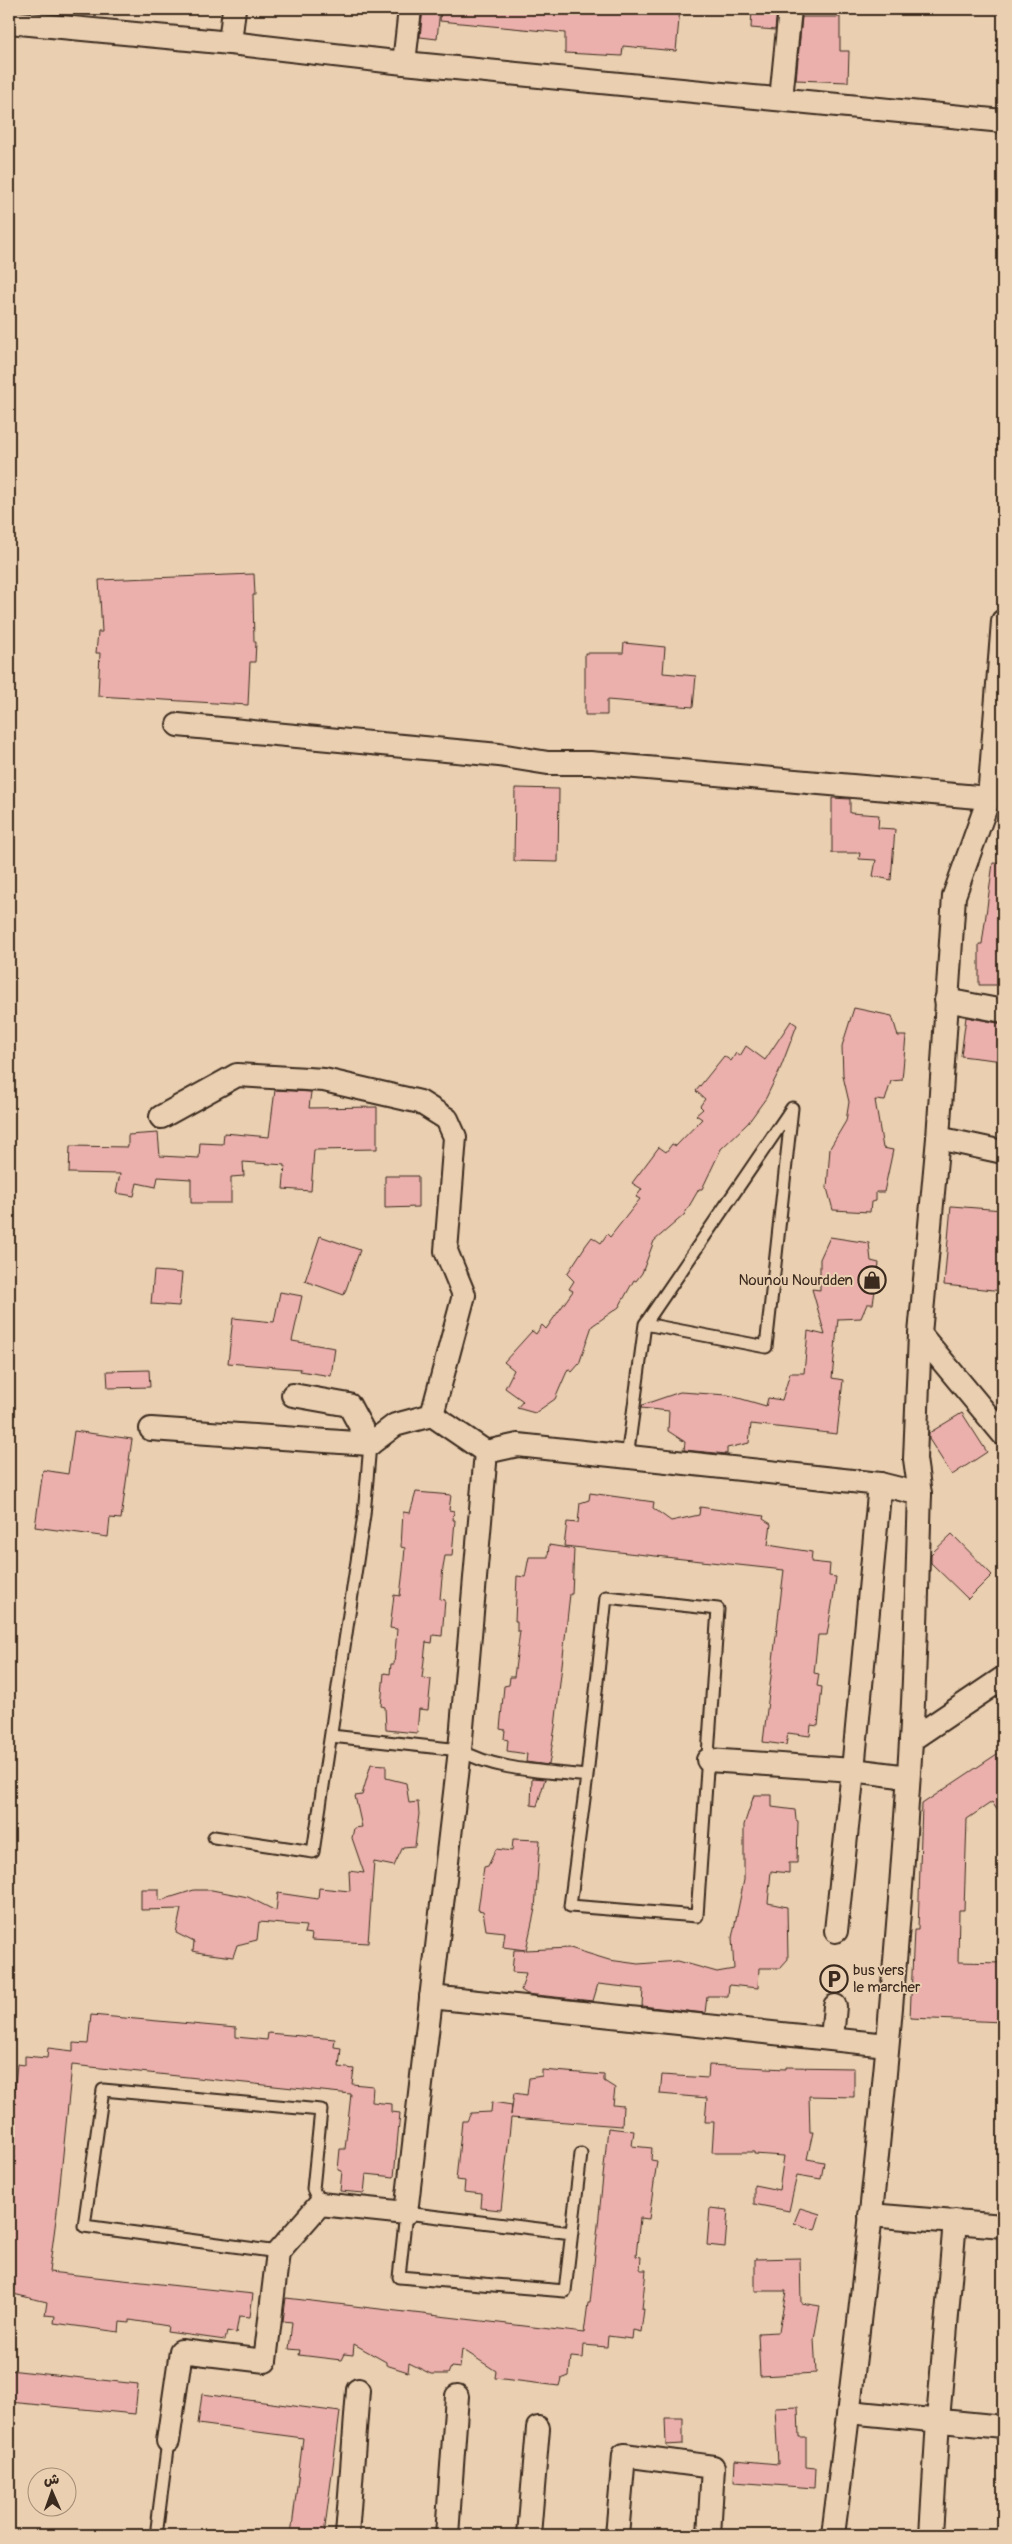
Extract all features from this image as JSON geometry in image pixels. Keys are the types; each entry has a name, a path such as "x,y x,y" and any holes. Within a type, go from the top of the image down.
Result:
{"street":[{"path":"230,43 234,9"},
{"path":"404,63 410,9"},
{"path":"781,99 790,9"},
{"path":"9,22 230,43 404,63 1003,121"},
{"path":"833,2535 849,2412 887,2045 911,1740 920,1494 915,1460 920,1334 938,1138 954,896 990,798 1003,621"},
{"path":"178,726 499,755 548,764 590,763 990,798"},
{"path":"946,1000 1003,1011"},
{"path":"161,1117 237,1075 324,1080 420,1102 447,1119 456,1137 446,1251 464,1295 432,1415"},
{"path":"938,1138 1003,1152"},
{"path":"920,1334 1003,1434"},
{"path":"293,1395 349,1405 370,1444"},
{"path":"151,1429 370,1444 395,1425 432,1415 486,1452 518,1446 880,1484 920,1494"},
{"path":"168,2441 181,2351 265,2361 278,2252 320,2204 406,2213 460,1750 486,1452"},
{"path":"836,1931 880,1484"},
{"path":"911,1740 1003,1678"},
{"path":"708,1760 853,1770 908,1777"},
{"path":"431,1997 887,2045"},
{"path":"832,2040 835,2006"},
{"path":"870,2215 955,2220 1003,2226"},
{"path":"931,2535 938,2420 955,2220"},
{"path":"346,2535 358,2390"},
{"path":"447,2535 456,2396"},
{"path":"849,2412 1003,2427"},
{"path":"529,2535 538,2428"},
{"path":"617,2535 624,2455 713,2467 709,2535"}],"lane":[{"path":"627,1458 645,1324 792,1108 766,1347 645,1324"},
{"path":"214,1837 313,1852 364,1515 370,1444"},
{"path":"606,1597 718,1608 697,1916 570,1906 587,1776 606,1597"},
{"path":"331,1736 460,1750 476,1759 527,1769 587,1776"},
{"path":"278,2252 84,2226 103,2090 322,2110 313,2189 320,2204"},
{"path":"572,2232 406,2213 398,2277 565,2291 572,2232 581,2154"},
{"path":"156,2528 168,2441"}],"building":[{"path":"423,9 440,9 437,39 420,37"},
{"path":"441,9 680,9 676,51 623,46 622,56 565,53 565,33 440,21"},
{"path":"752,9 777,9 775,30 751,28"},
{"path":"802,17 840,17 840,51 849,51 848,82 796,80"},
{"path":"254,574 254,642 256,642 255,662 250,662 248,705 98,696 100,653 96,653 98,632 102,632 99,580"},
{"path":"624,643 665,647 663,673 696,676 693,707 607,700 607,715 585,715 585,653 623,653"},
{"path":"515,788 559,789 558,862 514,861"},
{"path":"832,798 850,799 850,813 879,815 878,828 895,829 891,880 873,876 876,860 859,859 860,853 832,853"},
{"path":"993,863 1003,864 1003,985 979,985 979,944 982,944"},
{"path":"854,1008 892,1016 898,1036 906,1036 902,1080 891,1081 885,1101 875,1100 883,1148 893,1150 884,1192 876,1192 876,1201 871,1202 870,1212 833,1210 827,1188 830,1148 846,1121 849,1102 843,1076 842,1046"},
{"path":"966,1017 1003,1024 1003,1061 961,1056"},
{"path":"791,1021 797,1025 781,1067 766,1098 748,1123 721,1149 702,1189 699,1189 684,1215 654,1241 642,1273 636,1281 634,1280 619,1307 592,1326 579,1364 572,1372 568,1369 555,1399 535,1413 517,1408 523,1401 505,1388 514,1370 504,1362 532,1331 536,1334 542,1325 546,1329 573,1291 569,1289 574,1281 567,1274 586,1245 592,1237 601,1243 607,1234 610,1237 640,1199 636,1197 642,1189 632,1183 659,1147 666,1152 672,1144 676,1146 702,1119 696,1115 703,1109 700,1106 705,1099 696,1091 724,1056 731,1061 736,1053 740,1056 746,1046 765,1060"},
{"path":"275,1090 311,1092 309,1108 377,1107 377,1149 314,1150 311,1191 283,1189 285,1165 243,1162 244,1176 231,1177 231,1203 191,1203 191,1179 158,1177 156,1187 137,1183 134,1196 116,1193 120,1174 69,1173 70,1146 128,1147 128,1135 158,1133 160,1156 199,1158 200,1143 223,1144 224,1133 269,1137"},
{"path":"385,1176 418,1176 418,1207 385,1208"},
{"path":"951,1206 1003,1210 1003,1291 944,1285"},
{"path":"320,1236 360,1250 344,1295 305,1281"},
{"path":"830,1237 869,1243 871,1261 879,1263 873,1304 867,1304 861,1318 838,1319 832,1378 843,1380 837,1434 751,1424 749,1443 727,1448 727,1454 684,1450 685,1442 668,1431 669,1411 641,1408 642,1405 680,1392 728,1395 766,1406 768,1398 782,1400 790,1373 804,1373 808,1331 825,1335 812,1289 820,1290 820,1259"},
{"path":"154,1271 182,1273 179,1306 151,1304"},
{"path":"280,1292 302,1296 292,1341 335,1348 331,1376 300,1371 301,1369 228,1363 233,1318 274,1322"},
{"path":"149,1370 150,1387 108,1388 107,1371"},
{"path":"962,1413 987,1452 952,1475 929,1439 929,1433"},
{"path":"74,1431 132,1439 121,1519 110,1518 108,1537 35,1527 43,1470 68,1474"},
{"path":"416,1492 451,1495 449,1510 454,1511 453,1520 455,1520 452,1556 445,1556 443,1567 440,1599 445,1600 442,1636 433,1635 432,1643 426,1642 422,1678 431,1679 428,1710 419,1709 417,1733 386,1730 385,1707 381,1706 384,1673 390,1674 391,1664 394,1664 397,1629 390,1628 394,1595 400,1596 403,1570 405,1548 401,1547 403,1512 410,1513"},
{"path":"590,1493 654,1502 653,1508 671,1521 699,1515 700,1507 764,1516 763,1519 771,1524 768,1545 812,1552 811,1562 830,1564 829,1576 836,1577 827,1635 818,1635 814,1673 819,1674 817,1686 822,1687 818,1726 811,1725 810,1736 788,1733 786,1745 763,1742 784,1570 564,1546 567,1522 578,1523 580,1503 589,1500"},
{"path":"952,1534 992,1575 968,1599 931,1563 931,1554"},
{"path":"549,1545 574,1549 572,1594 570,1594 549,1765 526,1762 527,1754 507,1751 508,1740 504,1739 505,1730 500,1729 504,1686 509,1685 510,1677 514,1677 520,1631 517,1631 517,1621 515,1621 517,1576 525,1577 529,1557 548,1557"},
{"path":"1003,1750 1003,1819 992,1802 967,1819 964,1910 959,1910 958,1962 1003,1963 1003,2022 910,2018 914,1930 918,1930 922,1804"},
{"path":"371,1764 386,1765 386,1778 406,1783 409,1803 418,1802 419,1814 415,1846 403,1847 394,1866 374,1862 368,1943 311,1940 312,1934 304,1933 306,1926 259,1922 257,1940 237,1945 233,1957 202,1953 193,1951 194,1942 176,1933 181,1909 141,1910 141,1889 159,1889 159,1901 194,1890 212,1890 248,1897 276,1911 278,1893 318,1899 319,1888 350,1891 349,1871 364,1873 352,1838 354,1828 362,1827 355,1796 362,1795"},
{"path":"532,1778 545,1779 537,1806 531,1805"},
{"path":"754,1795 772,1795 772,1807 795,1810 796,1820 798,1821 797,1863 789,1863 789,1873 771,1871 768,1903 787,1907 788,1959 780,1968 759,1968 758,1988 729,1985 728,1996 707,1996 705,2013 642,2006 643,1989 598,1984 593,2001 527,1994 521,1990 526,1973 512,1972 514,1950 525,1950 503,1947 505,1932 486,1930 483,1911 478,1910 484,1867 488,1866 496,1849 512,1851 513,1839 540,1840 535,1909 526,1950 570,1948 609,1960 638,1964 678,1961 717,1972 734,1969 732,1938 744,1880 744,1825"},
{"path":"91,2015 236,2028 236,2037 267,2040 268,2033 335,2039 334,2047 341,2048 339,2067 354,2069 352,2084 373,2086 372,2102 392,2104 392,2112 400,2113 394,2177 366,2174 364,2193 340,2191 342,2171 338,2170 340,2149 345,2149 351,2094 72,2065 49,2272 253,2294 250,2317 239,2316 236,2333 227,2331 225,2340 167,2332 168,2326 130,2320 130,2323 120,2322 119,2332 54,2323 55,2316 45,2315 47,2302 9,2293 9,2272 13,2255 9,2255 9,2177 10,2167 13,2167 16,2135 10,2134 17,2064 25,2065 25,2056 47,2058 48,2048 73,2051 73,2043 88,2044"},
{"path":"709,2065 786,2069 786,2067 854,2068 854,2097 809,2096 810,2132 813,2132 807,2159 824,2162 821,2179 797,2175 789,2211 754,2204 754,2185 779,2190 784,2156 754,2154 754,2152 712,2152 714,2122 705,2122 707,2098 660,2094 662,2075 708,2078"},
{"path":"542,2070 604,2075 604,2081 615,2088 613,2105 623,2106 622,2126 511,2118 501,2210 481,2208 482,2194 464,2192 465,2181 456,2180 462,2121 467,2121 471,2113 491,2112 492,2102 512,2105 511,2115 514,2093 527,2095 529,2078 542,2076"},
{"path":"608,2128 634,2131 632,2146 652,2148 651,2160 657,2161 649,2219 640,2218 636,2256 641,2257 640,2270 646,2270 642,2309 644,2309 641,2332 633,2330 632,2339 608,2336 607,2347 584,2345 583,2358 571,2357 569,2376 561,2379 559,2386 495,2378 496,2371 462,2349 460,2368 451,2367 448,2374 431,2374 409,2363 408,2372 386,2365 386,2362 354,2344 353,2355 344,2354 341,2360 299,2355 300,2350 289,2349 292,2322 283,2321 286,2298 584,2333 588,2303 590,2303"},
{"path":"710,2208 728,2210 725,2247 707,2245"},
{"path":"800,2208 820,2214 815,2230 794,2223"},
{"path":"800,2258 801,2303 820,2306 814,2339 816,2373 760,2376 758,2333 779,2332 786,2291 755,2291 755,2259"},
{"path":"9,2370 138,2384 135,2414 9,2402"},
{"path":"202,2394 340,2412 324,2535 291,2535 303,2438 198,2424"},
{"path":"798,2407 799,2437 806,2437 806,2467 815,2468 814,2488 734,2482 735,2460 778,2464 775,2408"},
{"path":"665,2418 683,2418 683,2444 666,2445"}],"place":[{"name":"Nounou Nourdden","path":"872,1280"},
{"name":"bus vers le marcher","path":"834,1979"}]}
